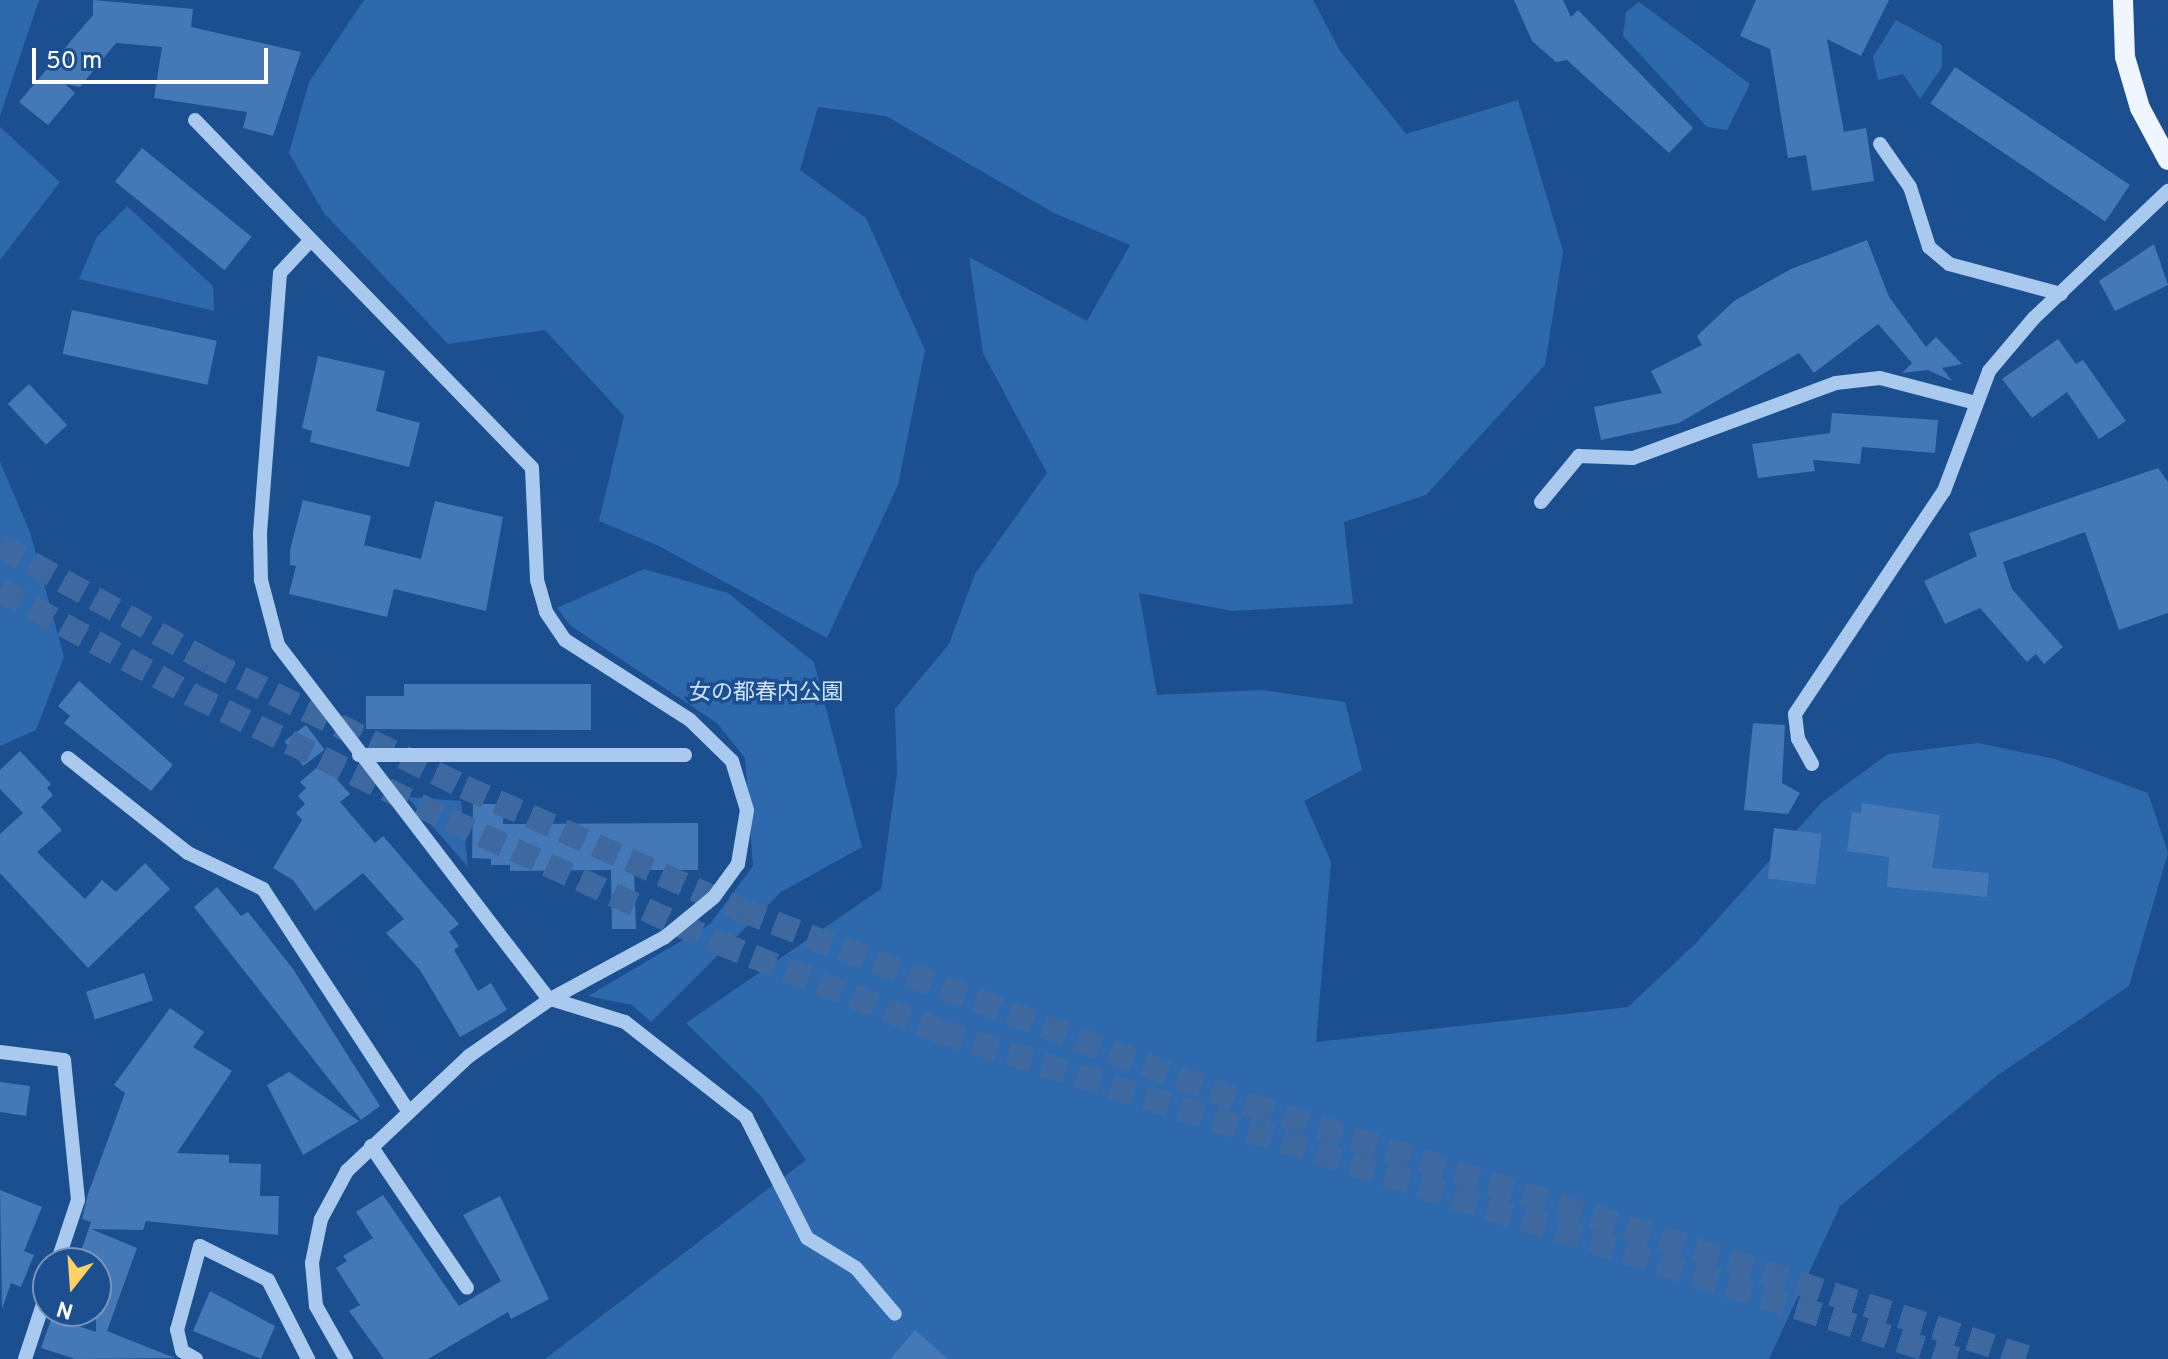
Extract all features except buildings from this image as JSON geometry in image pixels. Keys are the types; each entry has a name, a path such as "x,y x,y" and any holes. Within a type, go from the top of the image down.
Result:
{"main road":[{"path":"2123,0 2125,57 2140,108 2168,160"}],"street":[{"path":"195,120 309,242 532,468 537,580 546,612 565,640 690,720 732,761 747,810 738,864 714,897 653,944 550,1000 407,1109 347,1171 321,1219 312,1263 316,1306 346,1359"},
{"path":"1880,144 1910,187 1929,247 1939,256 1949,264 2061,294"},
{"path":"1812,764 1798,739 1795,714 1944,491 1989,371 2061,294 2168,191"},
{"path":"309,242 280,273 261,580 278,645 359,755 550,1000 625,1022 746,1117 807,1238 856,1268 895,1314"},
{"path":"1541,502 1579,456 1633,458 1836,383 1880,378 1976,403"},
{"path":"359,755 685,755"},
{"path":"68,758 188,853 263,889 407,1109"},
{"path":"0,1052 64,1060 78,1200 62,1247"},
{"path":"371,1146 467,1288"},
{"path":"196,1359 182,1351 177,1330 200,1246 268,1280 308,1359"},
{"path":"25,1359 36,1327"}],"green space":[{"path":"0,0 39,0 0,116"},
{"path":"364,0 1313,0 1340,51 1406,134 1518,100 1563,251 1545,365 1426,495 1344,522 1353,604 1232,611 1139,593 1157,695 1261,690 1345,702 1362,770 1304,801 1331,862 1316,1042 1628,1007 1696,943 1822,802 1888,754 1978,743 2055,759 2148,793 2168,853 2129,986 1998,1075 1840,1206 1769,1359 545,1359 806,1160 761,1096 686,1023 881,889 897,773 895,709 949,644 975,574 1047,473 983,353 969,257 1087,321 1130,245 1054,213 886,116 818,107 800,170 866,218 925,350 898,485 827,638 659,546 599,521 624,416 545,330 448,344 324,213 289,153 309,82"},
{"path":"1639,2 1750,84 1727,130 1707,127 1623,36 1626,12"},
{"path":"1896,20 1942,45 1942,67 1920,99 1903,74 1878,80 1873,57"},
{"path":"0,127 60,182 0,260"},
{"path":"127,206 213,286 214,311 79,279 97,237"},
{"path":"0,462 30,532 64,657 36,730 0,746"},
{"name":"女の都春内公園","path":"644,569 728,593 814,662 862,847 781,892 651,1022 632,1005 588,996 710,924 753,866 745,758 717,723 571,626 557,608"},
{"path":"407,797 461,801 468,867"}],"tunnel":[{"path":"0,546 209,662 464,787 741,910 1250,1105 2032,1359"},
{"path":"0,590 192,695 449,820 719,943 940,1031 1957,1359"}]}
